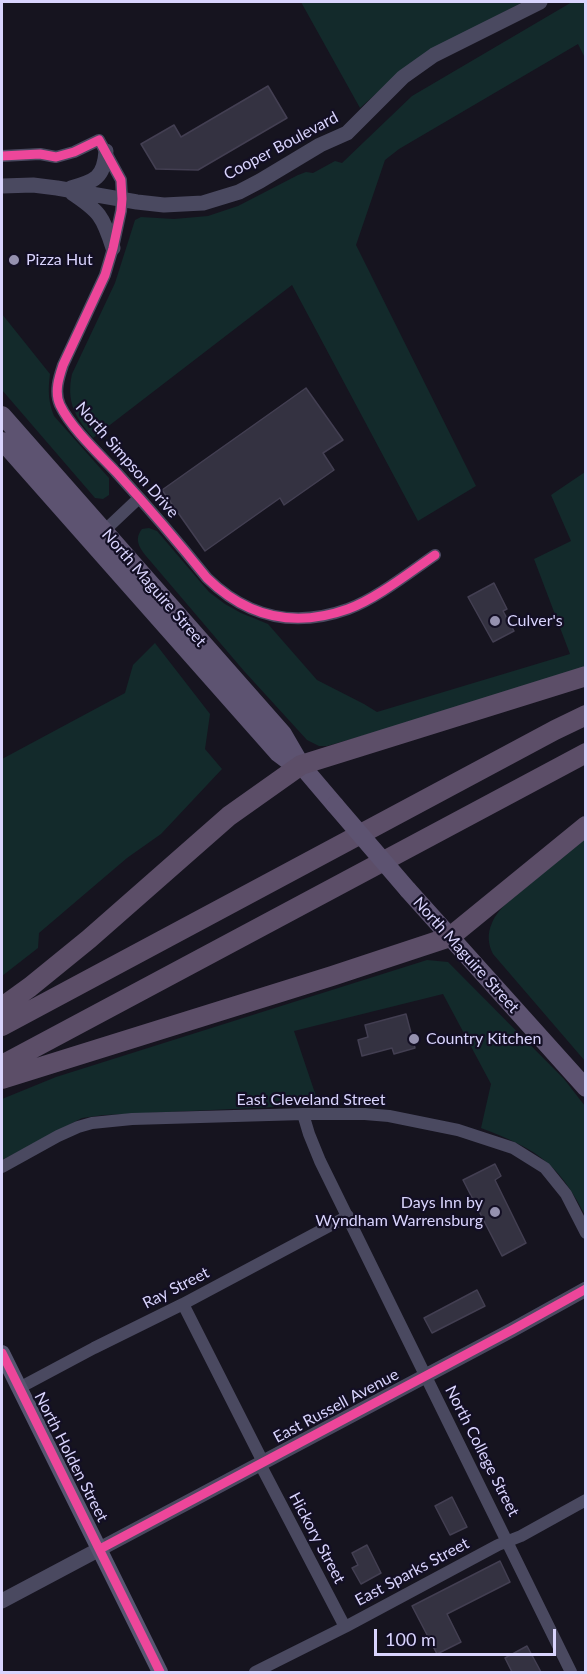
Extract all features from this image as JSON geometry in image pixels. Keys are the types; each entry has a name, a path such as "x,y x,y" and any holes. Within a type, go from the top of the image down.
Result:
{"highway":[{"path":"2,1007 89,939 229,816 301,765 585,676"},
{"path":"2,1026 534,741 585,716"},
{"path":"2,1065 585,753"},
{"path":"2,1079 450,937 585,826"}],"main road":[{"name":"North Maguire Street","path":"2,415 283,734 301,765 408,890 585,1088"},
{"name":"North Maguire Street","path":"2,441 278,753 301,765"},
{"name":"North Holden Street","path":"2,1353 160,1672"}],"street":[{"name":"Cooper Boulevard","path":"2,186 33,185 68,189 164,205 203,203 239,192 320,145 347,133 403,77 434,55 540,2"},
{"path":"2,156 40,154 56,157 74,152 99,140 106,151 105,166 93,181 68,189"},
{"name":"North Simpson Drive","path":"106,151 121,180 122,199 113,248 105,275 58,380 60,404 71,423 207,578 217,588 250,609 267,615 308,619 349,609 393,584 435,555"},
{"path":"68,189 96,210 107,230 113,248"},
{"path":"104,531 139,498"},
{"name":"East Cleveland Street","path":"2,1167 68,1131 92,1123 132,1119 303,1114 388,1116 458,1130 513,1148 545,1168 566,1194 585,1233"},
{"name":"North College Street","path":"303,1114 316,1152 572,1672"},
{"name":"Ray Street","path":"19,1388 348,1216"},
{"name":"East Russell Avenue","path":"2,1601 585,1289"},
{"name":"Hickory Street","path":"183,1304 345,1627"},
{"name":"East Sparks Street","path":"255,1672 345,1627 498,1545 521,1536 585,1500"}],"green space":[{"path":"301,2 523,2 458,36 388,83 360,108"},
{"path":"572,2 585,2 585,58 578,44 399,149 385,160 356,245 476,486 418,521 292,285 93,438 81,423 74,409 70,384 72,374 115,283 135,220 141,217 174,219 208,216 238,206 298,175 306,172 313,173 335,161 342,163 412,96"},
{"path":"2,314 50,374 49,395 54,416 109,478 109,495 103,499 95,498 2,390"},
{"path":"585,472 585,670 327,746 319,746 307,740 244,671 146,556 138,543 138,536 142,529 149,528 157,531 209,592 241,613 268,624 317,680 377,712 570,654 534,559 571,541 551,495"},
{"path":"155,643 210,714 205,749 222,769 161,834 127,858 39,933 38,948 2,976 2,759 125,693 133,665"},
{"path":"585,838 585,1061 493,954 489,931 495,917 504,906"},
{"path":"427,960 448,962 564,1079 585,1106 585,1215 565,1182 544,1160 517,1143 481,1128 491,1084 443,994 294,1031 319,1105 82,1118 2,1160 2,1099 56,1077"}],"building":[{"path":"268,86 287,118 198,170 156,169 141,144 174,125 181,137"},
{"path":"306,388 343,440 323,453 334,470 284,505 280,498 205,551 162,490"},
{"name":"Culver's","path":"494,583 507,609 503,611 514,631 493,642 468,597"},
{"path":"406,1014 415,1048 394,1054 392,1048 362,1056 358,1040 368,1037 365,1025"},
{"name":"Days Inn by Wyndham Warrensburg","path":"495,1164 501,1176 495,1180 526,1243 502,1256 463,1180"},
{"path":"477,1290 485,1306 432,1333 424,1318"},
{"path":"452,1497 467,1527 450,1535 435,1506"},
{"path":"367,1545 381,1573 361,1584 352,1568 358,1565 352,1553"},
{"path":"500,1561 510,1582 447,1614 461,1642 437,1654 412,1606"},
{"path":"527,1646 541,1672 512,1672 505,1658"}],"cycle path":[{"path":"2,156 40,154 56,157 74,152 99,140 121,180 121,211 113,248 105,275 63,365 58,385 58,400 78,432 140,499 207,578 223,592 256,610 273,616 309,618 328,615 359,605 393,585 435,555"},
{"path":"100,1549 586,1289"},
{"path":"2,1353 160,1672"}],"place":[{"name":"Pizza Hut","path":"14,260"},
{"name":"Culver's","path":"495,621"},
{"name":"Country Kitchen","path":"414,1039"},
{"name":"Days Inn by Wyndham Warrensburg","path":"495,1212"}]}
